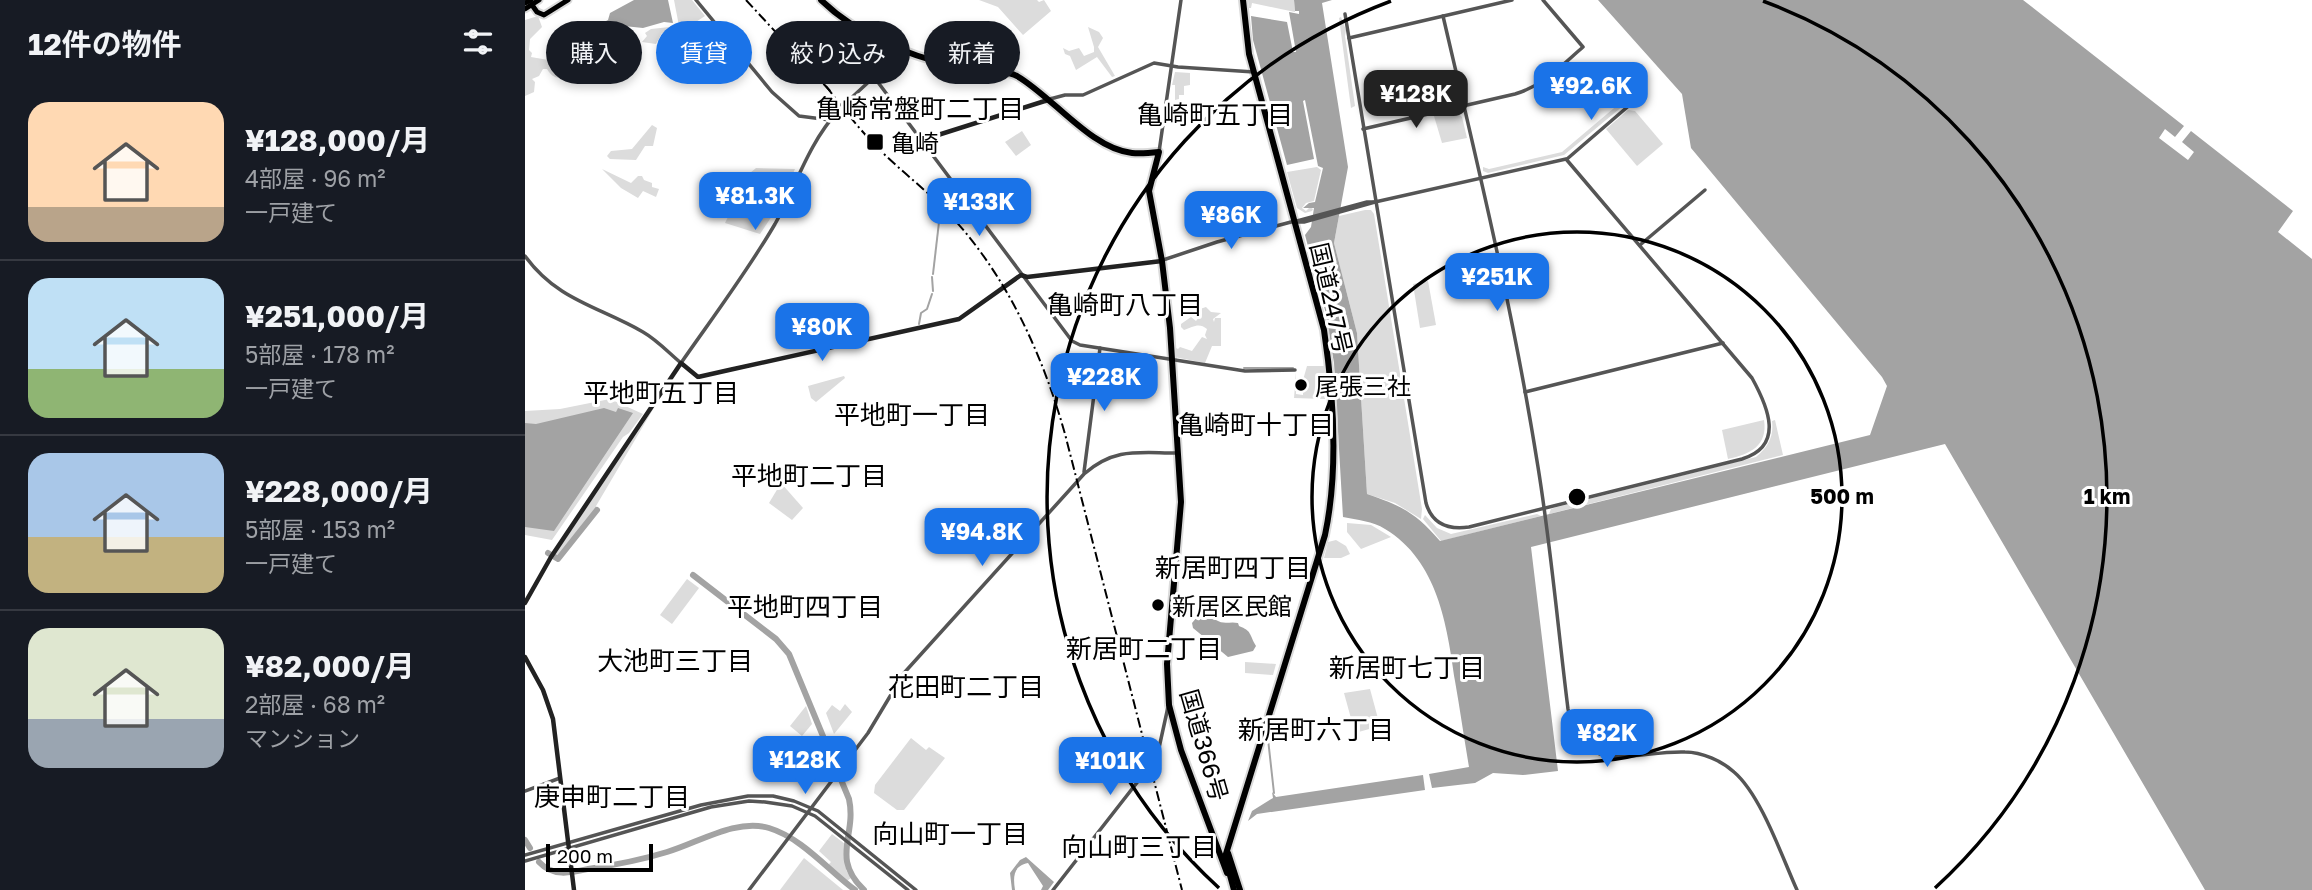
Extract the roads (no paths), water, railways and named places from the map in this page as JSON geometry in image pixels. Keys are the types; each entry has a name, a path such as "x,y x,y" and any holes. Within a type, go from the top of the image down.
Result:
{"highway":[{"path":"821,0 845,21"},
{"name":"国道247号","path":"1225,858 1325,535 1332,499 1333,466 1321,316 1254,72 1246,36 1243,0"},
{"path":"910,51 953,65 1012,74 1113,147 1132,153 1159,152"},
{"name":"国道366号","path":"1159,152 1149,186 1162,261 1181,502 1169,640 1168,705 1181,750 1217,849 1230,872"},
{"name":"国道247号","path":"1228,847 1234,890"},
{"name":"国道366号","path":"1217,849 1225,858 1230,872"},
{"name":"国道247号","path":"1230,872 1240,890"}],"main road":[{"path":"525,9 529,2 539,0"},
{"path":"529,2 537,12 544,15 568,0"},
{"path":"897,148 1048,100"},
{"path":"525,603 552,556 681,363 698,376 959,319 1021,275 1027,277 1162,261"},
{"path":"525,657 551,710 574,890"}],"street":[{"path":"697,0 760,79 788,107 799,116 830,120"},
{"path":"1159,152 1181,0"},
{"path":"1349,38 1512,0"},
{"path":"1363,129 1532,88 1548,78 1583,47 1543,0"},
{"path":"1345,14 1426,503 1429,513 1442,525 1458,529 1742,459 1759,452 1767,441 1769,433 1766,408 1752,378 1566,159"},
{"path":"1443,16 1482,178 1525,392 1544,508 1567,709 1578,738 1591,750 1607,757 1694,753 1733,771 1747,787 1763,816 1797,890"},
{"path":"1048,100 1088,93 1154,63 1254,72"},
{"path":"525,256 540,276 554,287 643,332 681,363 768,234 813,146 830,120 866,84"},
{"path":"880,84 1072,341 1080,345 1244,371 1295,370"},
{"path":"1162,261 1217,242 1306,219 1566,159 1632,103"},
{"path":"1640,245 1705,190"},
{"path":"1525,392 1723,343"},
{"path":"1084,474 1100,348"},
{"path":"750,890 877,720 904,673 1084,474 1099,461 1115,455 1177,453"},
{"path":"1053,890 1157,757 1168,705"},
{"path":"525,791 560,778"},
{"path":"525,861 701,805 748,796 773,796 811,808 845,830 916,890"},
{"path":"525,855 727,804 765,802 792,806 808,813 908,890"}],"waterway":[{"path":"933,274 939,222"},
{"path":"932,277 933,291"},
{"path":"919,324 921,313 927,309 932,294"},
{"path":"1244,368 1293,368"},
{"path":"548,553 558,559 597,510"},
{"path":"693,575 776,639 789,654 849,799 851,812 846,856 848,867 864,890"},
{"path":"1268,739 1274,793"},
{"path":"539,862 556,872 575,872 647,857 730,829 756,826 769,828 793,839 855,890"},
{"path":"525,840 530,848"}],"railway":[{"path":"746,0 832,93"},
{"path":"826,86 869,139 944,209 972,241 1007,292 1034,347 1065,434 1182,890"}],"place":[{"name":"亀崎","path":"875,142"},
{"name":"尾張三社","path":"1301,385"},
{"name":"新居区民館","path":"1158,605"}],"district":[{"name":"亀崎常盤町二丁目","path":"920,108"},
{"name":"亀崎町五丁目","path":"1215,114"},
{"name":"亀崎町八丁目","path":"1125,304"},
{"name":"平地町五丁目","path":"661,392"},
{"name":"平地町一丁目","path":"912,414"},
{"name":"亀崎町十丁目","path":"1256,424"},
{"name":"平地町二丁目","path":"809,475"},
{"name":"新居町四丁目","path":"1233,567"},
{"name":"平地町四丁目","path":"805,606"},
{"name":"新居町二丁目","path":"1144,648"},
{"name":"大池町三丁目","path":"675,660"},
{"name":"新居町七丁目","path":"1407,667"},
{"name":"花田町二丁目","path":"966,686"},
{"name":"新居町六丁目","path":"1316,729"},
{"name":"庚申町二丁目","path":"612,796"},
{"name":"向山町一丁目","path":"950,833"},
{"name":"向山町三丁目","path":"1139,846"}]}
